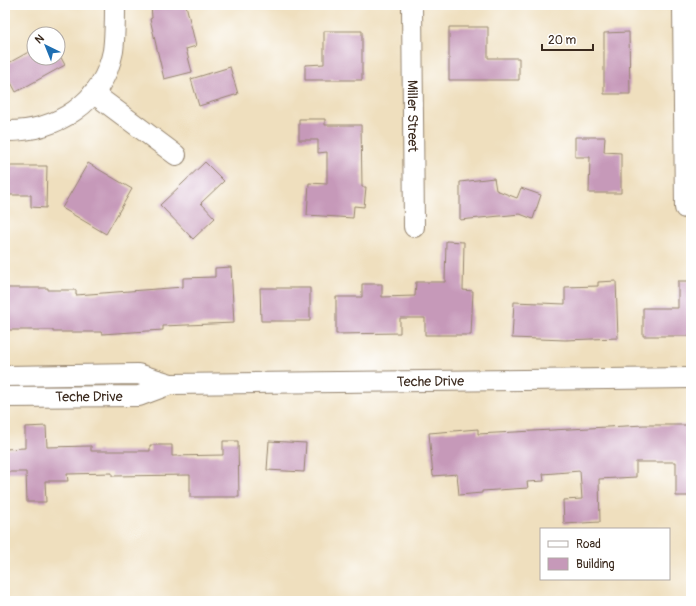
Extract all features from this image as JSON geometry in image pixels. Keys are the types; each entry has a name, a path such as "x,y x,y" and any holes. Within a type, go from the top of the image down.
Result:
{"street":[{"path":"5,131 40,128 56,122 71,114 93,93 101,82 113,51 115,5"},
{"name":"Miller Street","path":"412,5 414,227"},
{"path":"683,5 685,208"},
{"path":"93,93 176,155"},
{"name":"Teche Drive","path":"5,376 138,374 171,384 691,378"},
{"name":"Teche Drive","path":"5,397 139,396 171,384"}],"building":[{"path":"151,5 186,5 196,46 186,49 192,72 164,79 150,19 152,18"},
{"path":"449,27 488,27 488,58 519,58 519,80 449,80"},
{"path":"324,31 362,31 362,80 305,80 305,65 324,64"},
{"path":"629,32 630,94 604,94 604,33"},
{"path":"26,53 26,66 63,66 16,92 5,71 5,65"},
{"path":"230,67 238,94 199,106 191,79"},
{"path":"299,119 325,119 325,125 361,125 362,187 366,187 364,207 354,206 353,218 307,215 309,183 327,184 327,152 318,153 318,140 299,140"},
{"path":"575,137 605,137 604,152 621,153 621,193 589,193 590,157 575,157"},
{"path":"205,162 224,181 201,203 215,218 193,239 160,205"},
{"path":"88,163 132,189 106,234 62,208"},
{"path":"5,166 47,166 46,208 31,207 31,195 5,195"},
{"path":"494,178 496,190 517,198 521,188 541,195 533,219 520,214 460,220 460,182"},
{"path":"446,241 464,242 463,290 473,291 471,335 425,335 425,318 400,318 400,333 336,334 336,297 362,297 362,284 382,284 382,297 415,296 416,282 445,282"},
{"path":"231,267 234,323 163,326 163,330 102,334 101,332 53,332 53,330 5,330 5,288 48,288 48,290 76,290 76,295 183,287 183,278 215,277 215,268"},
{"path":"616,281 618,338 565,340 512,338 514,302 565,304 565,287 598,286 598,282"},
{"path":"678,281 691,281 691,336 643,336 643,308 678,308"},
{"path":"260,288 310,288 310,321 261,321"},
{"path":"644,425 691,425 691,496 676,496 676,462 636,462 636,477 599,479 600,522 564,524 563,500 582,499 580,471 543,474 544,481 527,482 528,488 482,491 482,493 459,495 457,474 433,476 429,433 478,429 478,434"},
{"path":"46,426 47,447 91,446 91,451 150,451 150,445 172,445 172,456 223,455 223,441 238,441 239,497 190,497 190,475 112,476 112,473 67,474 68,481 45,481 46,502 27,502 26,472 5,472 5,449 25,448 25,427"},
{"path":"269,441 306,443 304,472 267,470"}]}
